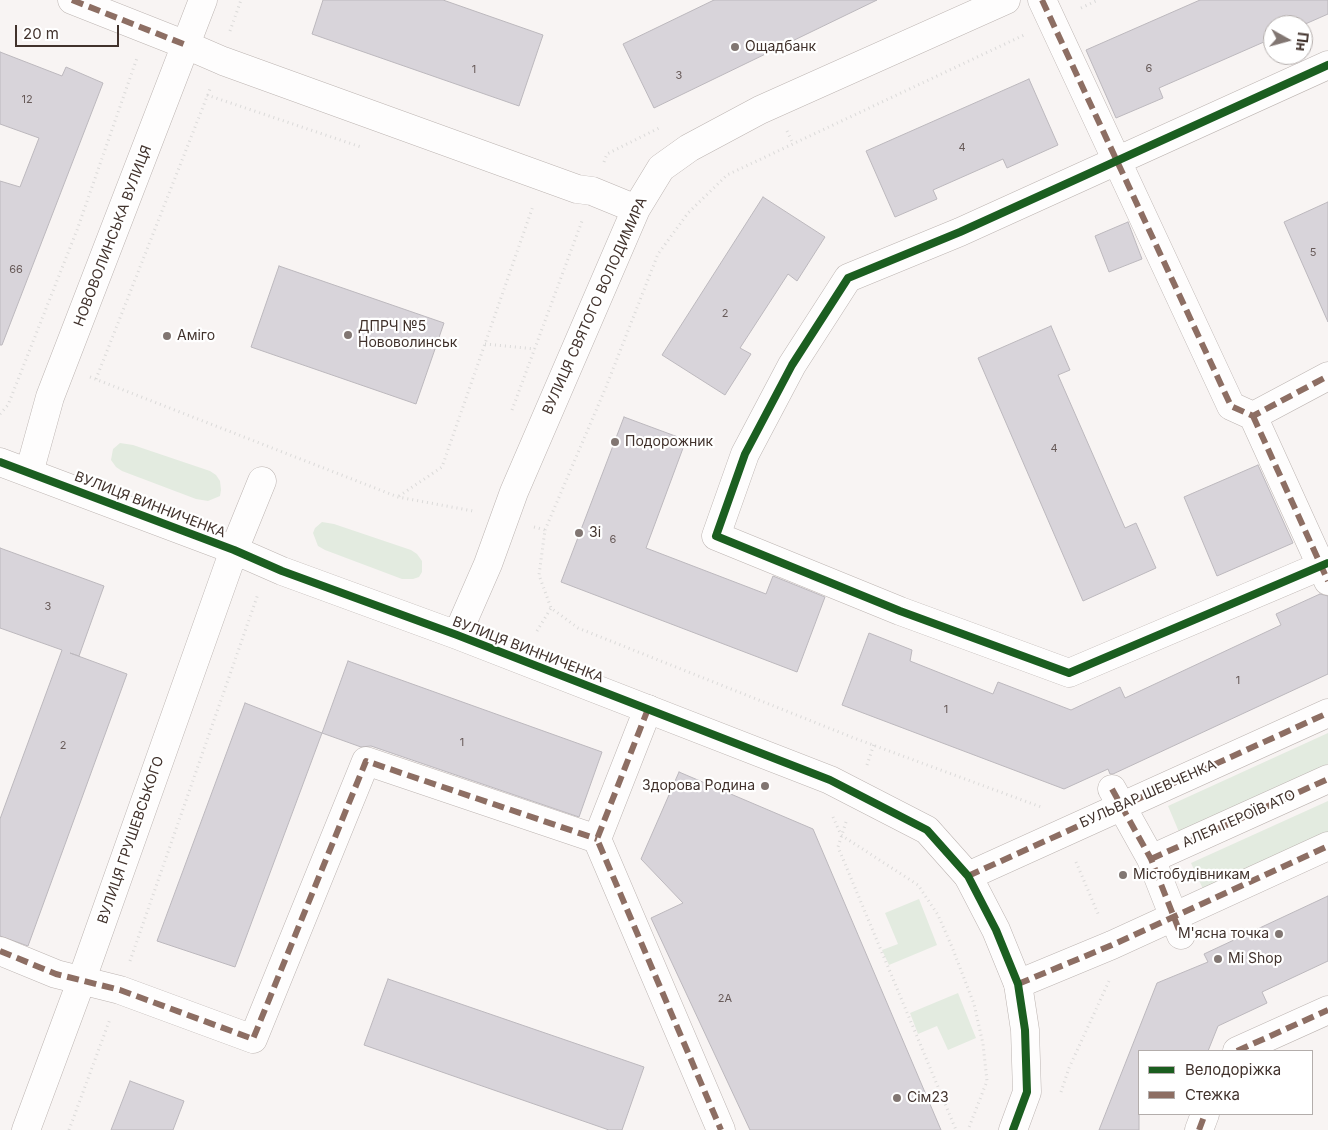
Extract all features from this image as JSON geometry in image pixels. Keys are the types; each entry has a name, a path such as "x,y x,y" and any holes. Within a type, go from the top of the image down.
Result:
{"street":[{"path":"72,0 148,29 223,61 576,189 592,191 636,209"},
{"name":"НОВОВОЛИНСЬКА ВУЛИЦЯ","path":"29,473 50,397 203,0"},
{"name":"ВУЛИЦЯ СВЯТОГО ВОЛОДИМИРА","path":"457,635 505,519 514,492 636,209 661,168 689,148 760,110 1006,0"},
{"path":"1047,11 1116,161 1231,406 1253,416 1326,570 1069,673 900,612 716,536 745,454 792,365 848,278 960,232 1116,161 1328,65"},
{"path":"1253,416 1328,376"},
{"name":"ВУЛИЦЯ ВИННИЧЕНКА","path":"0,462 457,635 830,780 927,830 968,876 996,930 1018,984 1025,1030 1027,1092 1013,1130"},
{"name":"ВУЛИЦЯ ГРУШЕВСЬКОГО","path":"26,1130 82,979 234,550 262,481"},
{"path":"648,709 597,839 721,1130"},
{"name":"БУЛЬВАР ШЕВЧЕНКА","path":"968,876 1064,832 1117,798 1328,713"},
{"path":"0,951 56,974 120,990 253,1039 366,761 597,839"},
{"name":"АЛЕЯ ГЕРОЇВ АТО","path":"1151,859 1328,779"},
{"path":"1117,798 1151,859 1177,926"},
{"path":"1018,984 1112,945 1177,926 1328,846"},
{"path":"1239,1050 1328,1010"},
{"path":"1199,1130 1205,1115"}],"path":[{"path":"96,379 207,95 223,61 226,42 241,0"},
{"path":"1060,1094 1069,1068 1119,960 1055,813 854,738 578,628 550,608 539,575 545,530 606,386 658,254 688,213 727,175 1047,11 1098,0"},
{"path":"0,414 8,405 77,230 148,29"},
{"path":"398,497 442,468 533,206"},
{"path":"485,344 535,349"},
{"path":"18,379 63,367 398,497 473,511 545,530"},
{"path":"68,1130 120,990 238,646 260,588"},
{"path":"832,816 841,835 918,884 938,914 974,1004 983,1044 987,1081 968,1130"},
{"path":"841,835 838,847 956,1130"}],"shaded area":[{"path":"120,443 133,445 210,471 220,481 220,496 208,501 196,499 122,471 111,460 113,449"},
{"path":"322,522 334,524 411,550 422,561 422,572 419,577 402,579 325,550 318,546 313,533 315,528"},
{"path":"1328,733 1328,764 1179,832 1168,806"},
{"path":"1328,801 1328,832 1203,889 1191,863"},
{"path":"919,899 937,945 889,965 882,950 898,944 885,913"},
{"path":"958,993 976,1038 948,1050 937,1026 918,1034 910,1013"}],"building":[{"path":"323,0 443,0 543,35 519,106 312,34"},
{"path":"714,0 877,0 654,108 623,44"},
{"path":"1200,0 1328,0 1328,14 1313,21 1313,15 1263,15 1263,42 1159,88 1163,98 1116,118 1086,50"},
{"path":"0,52 62,76 66,67 103,83 2,345 0,345 0,181 20,187 39,138 0,124"},
{"path":"1029,79 1058,145 1007,168 1003,159 933,190 937,199 895,217 866,151"},
{"path":"763,197 825,237 797,281 788,274 740,348 751,354 725,395 662,355"},
{"path":"1328,202 1328,322 1284,222"},
{"path":"1128,222 1142,259 1109,272 1095,236"},
{"name":"ДПРЧ №5 Нововолинськ","path":"279,266 444,323 416,404 251,347"},
{"path":"1051,326 1070,370 1058,375 1125,528 1136,523 1156,568 1083,601 978,358"},
{"path":"624,417 686,440 646,548 766,594 773,576 825,597 797,672 561,582"},
{"path":"1258,465 1293,543 1217,576 1184,497"},
{"path":"0,548 104,586 79,656 70,653 127,674 28,946 0,936 0,819 62,650 0,628"},
{"path":"1320,594 1328,596 1328,674 1113,774 1110,774 1108,769 1064,789 842,705 869,633 912,650 910,661 993,694 998,682 1071,710 1120,687 1125,698 1281,625 1276,614"},
{"path":"348,661 602,752 579,817 371,746 361,747 322,733"},
{"path":"245,703 322,733 235,967 157,941"},
{"path":"679,772 813,829 941,1130 750,1130 651,918 683,903 641,859"},
{"path":"1328,896 1328,961 1262,992 1267,1003 1218,1026 1208,1050 1138,1050 1139,1130 1099,1130 1157,983 1208,962 1204,954"},
{"path":"388,979 644,1067 622,1130 609,1130 364,1045"},
{"path":"130,1081 184,1101 173,1130 111,1130"}],"marked path":[{"path":"72,0 186,45"},
{"path":"1042,0 1231,406 1253,416 1328,376"},
{"path":"1253,416 1328,581"},
{"path":"648,709 597,839 721,1130"},
{"path":"968,876 1328,713"},
{"path":"0,951 56,974 120,990 253,1039 366,761 597,839"},
{"path":"1151,859 1328,779"},
{"path":"1112,789 1151,859 1181,935"},
{"path":"1018,984 1112,945 1328,846"},
{"path":"1239,1050 1328,1010"},
{"path":"1199,1130 1205,1115"}],"cycle path":[{"path":"1328,65 960,232 848,278 792,365 745,454 716,536 900,611 1069,673 1328,563"},
{"path":"0,462 234,550 282,571 457,635 830,780 927,830 968,876 996,930 1018,984 1025,1030 1027,1092 1013,1130"}],"place":[{"name":"Ощадбанк","path":"735,47"},
{"name":"ДПРЧ №5 Нововолинськ","path":"348,335"},
{"name":"Аміго","path":"167,336"},
{"name":"Подорожник","path":"615,442"},
{"name":"3і","path":"579,533"},
{"name":"Здорова Родина","path":"765,786"},
{"name":"Містобудівникам","path":"1123,875"},
{"name":"М'ясна точка","path":"1279,934"},
{"name":"Mi Shop","path":"1218,959"},
{"name":"Сім23","path":"897,1098"}]}
